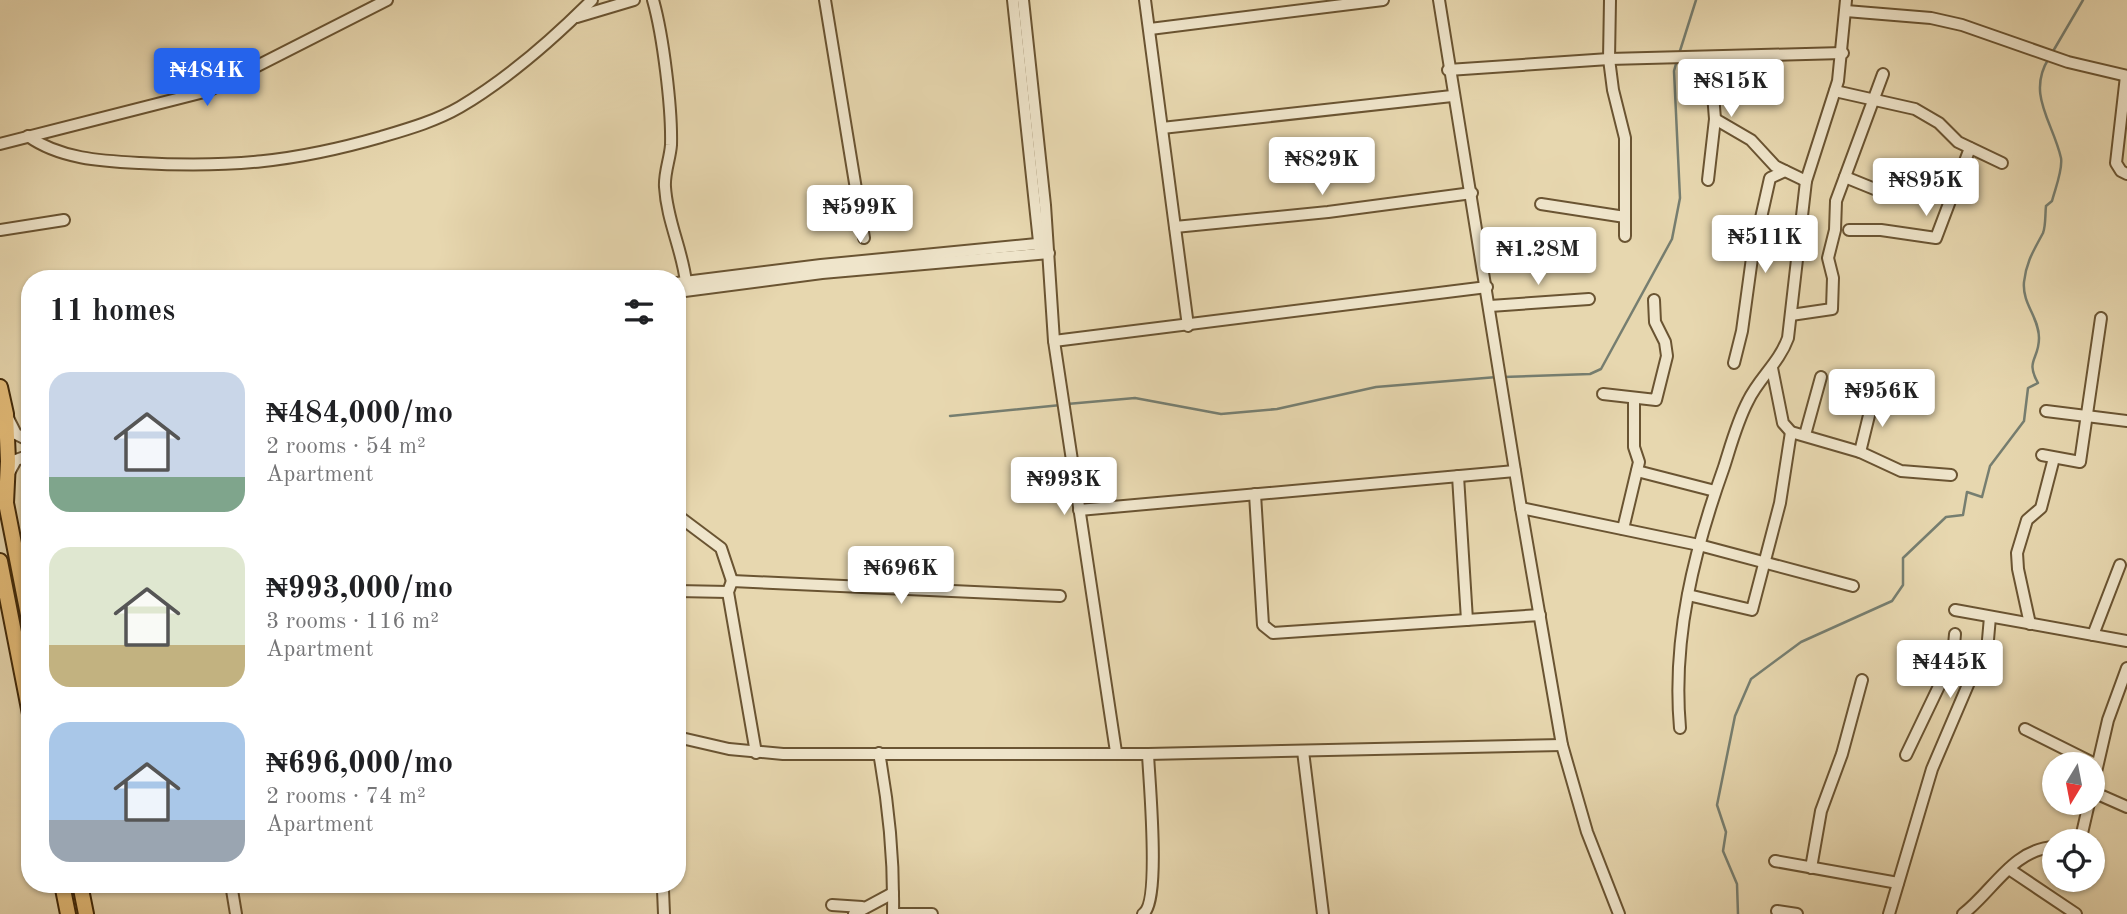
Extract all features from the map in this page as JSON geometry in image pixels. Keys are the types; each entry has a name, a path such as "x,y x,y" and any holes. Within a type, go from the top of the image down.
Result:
{"main road":[{"path":"0,387 6,414 6,503 21,579"},
{"path":"0,563 21,667"},
{"path":"64,893 68,914"},
{"path":"82,893 86,914"}],"street":[{"path":"0,144 137,111 216,88 387,0"},
{"path":"28,136 43,146 70,155 112,161 192,166 235,165 334,150 416,126 459,108 517,68 592,0"},
{"path":"575,17 634,0"},
{"path":"653,0 669,109 671,147 664,186 671,228 682,256 681,270"},
{"path":"825,0 864,238"},
{"path":"1013,0 1037,222 1044,249"},
{"path":"1023,0 1054,341 1116,752"},
{"path":"1146,0 1188,326"},
{"path":"1150,29 1383,0"},
{"path":"1439,0 1452,96 1472,193 1521,508 1562,745 1587,832 1619,914"},
{"path":"1610,0 1609,59 1612,90 1625,138 1625,236"},
{"path":"1681,728 1677,674 1688,595 1699,545 1715,491 1748,400 1772,368 1788,338 1805,181 1835,91 1843,53 1846,5 1931,18 1991,33 2068,62 2127,76 2116,163 2120,172 2127,174"},
{"path":"1448,71 1609,59 1843,53"},
{"path":"1764,95 1767,55"},
{"path":"1708,180 1715,119 1710,57"},
{"path":"1791,315 1832,309 1833,278 1828,258 1835,230 1836,201 1883,74"},
{"path":"1835,91 1926,115 1970,148 2002,163"},
{"path":"1162,128 1452,96"},
{"path":"1715,119 1751,141 1775,166 1805,181"},
{"path":"1849,230 1881,230 1936,238 1970,148"},
{"path":"1734,363 1742,331 1752,258 1770,177 1785,171"},
{"path":"1846,177 1882,192"},
{"path":"1175,227 1328,212 1472,193"},
{"path":"1541,204 1625,217"},
{"path":"0,230 64,220"},
{"path":"1013,252 1037,222"},
{"path":"686,291 1044,249"},
{"path":"686,281 834,263 1013,252 1035,261 1046,274"},
{"path":"1054,341 1487,287"},
{"path":"1490,306 1589,299"},
{"path":"1602,394 1656,400 1667,356 1665,342 1655,322 1654,300"},
{"path":"2042,455 2079,464 2101,318"},
{"path":"1772,368 1783,423 1791,432 1860,452 1909,473 1951,475"},
{"path":"1805,435 1821,377"},
{"path":"1623,529 1639,457 1634,447 1634,398"},
{"path":"1860,452 1873,399"},
{"path":"2046,411 2085,418 2127,421"},
{"path":"6,414 16,434 21,436"},
{"path":"1688,595 1750,611 1766,563 1780,503 1791,432"},
{"path":"7,482 16,460 21,458"},
{"path":"2030,624 2017,553 2027,520 2041,508 2054,458"},
{"path":"1079,510 1516,471"},
{"path":"1637,471 1715,491"},
{"path":"1458,476 1467,620"},
{"path":"1255,494 1263,625 1267,630 1280,634 1539,615"},
{"path":"1521,508 1699,545 1853,586"},
{"path":"686,522 721,548 730,586 756,753"},
{"path":"2093,635 2120,565"},
{"path":"686,590 730,586 1060,596"},
{"path":"1955,610 2127,641"},
{"path":"1889,914 1932,769 1976,666 1988,648 1990,617"},
{"path":"1906,755 1953,657 1955,634"},
{"path":"1953,657 1976,666"},
{"path":"2100,752 2108,720 2127,668"},
{"path":"1811,868 1821,811 1842,754 1862,680"},
{"path":"2025,729 2071,752"},
{"path":"686,739 756,753 1148,754 1562,745"},
{"path":"1303,751 1323,914"},
{"path":"879,753 887,795 893,914 932,914"},
{"path":"1148,754 1153,881 1151,911"},
{"path":"2105,797 2127,807"},
{"path":"1964,914 2009,869 2033,851 2042,849"},
{"path":"1775,861 1898,883"},
{"path":"2009,869 2076,914"},
{"path":"232,893 236,914"},
{"path":"663,893 664,914"},
{"path":"832,905 858,911 893,894"},
{"path":"1777,911 1797,914"}],"waterway":[{"path":"1679,54 1696,0"},
{"path":"2052,53 2083,0"},
{"path":"1738,914 1737,884 1723,851 1726,832 1717,805 1735,716 1751,679 1801,642 1892,601 1903,585 1903,558 1946,517 1963,515 1967,492 1982,497 1990,466 2024,421 2028,388 2038,383 2033,369 2038,330 2026,297 2024,282 2029,262 2043,233 2046,206 2052,201 2061,168 2061,158 2041,96 2040,84 2049,58"},
{"path":"1503,377 1590,374 1601,369 1672,239 1680,198 1674,71 1677,60"},
{"path":"1067,404 1135,398 1221,414 1277,409 1376,387 1497,377"},
{"path":"950,416 1061,405"}]}
